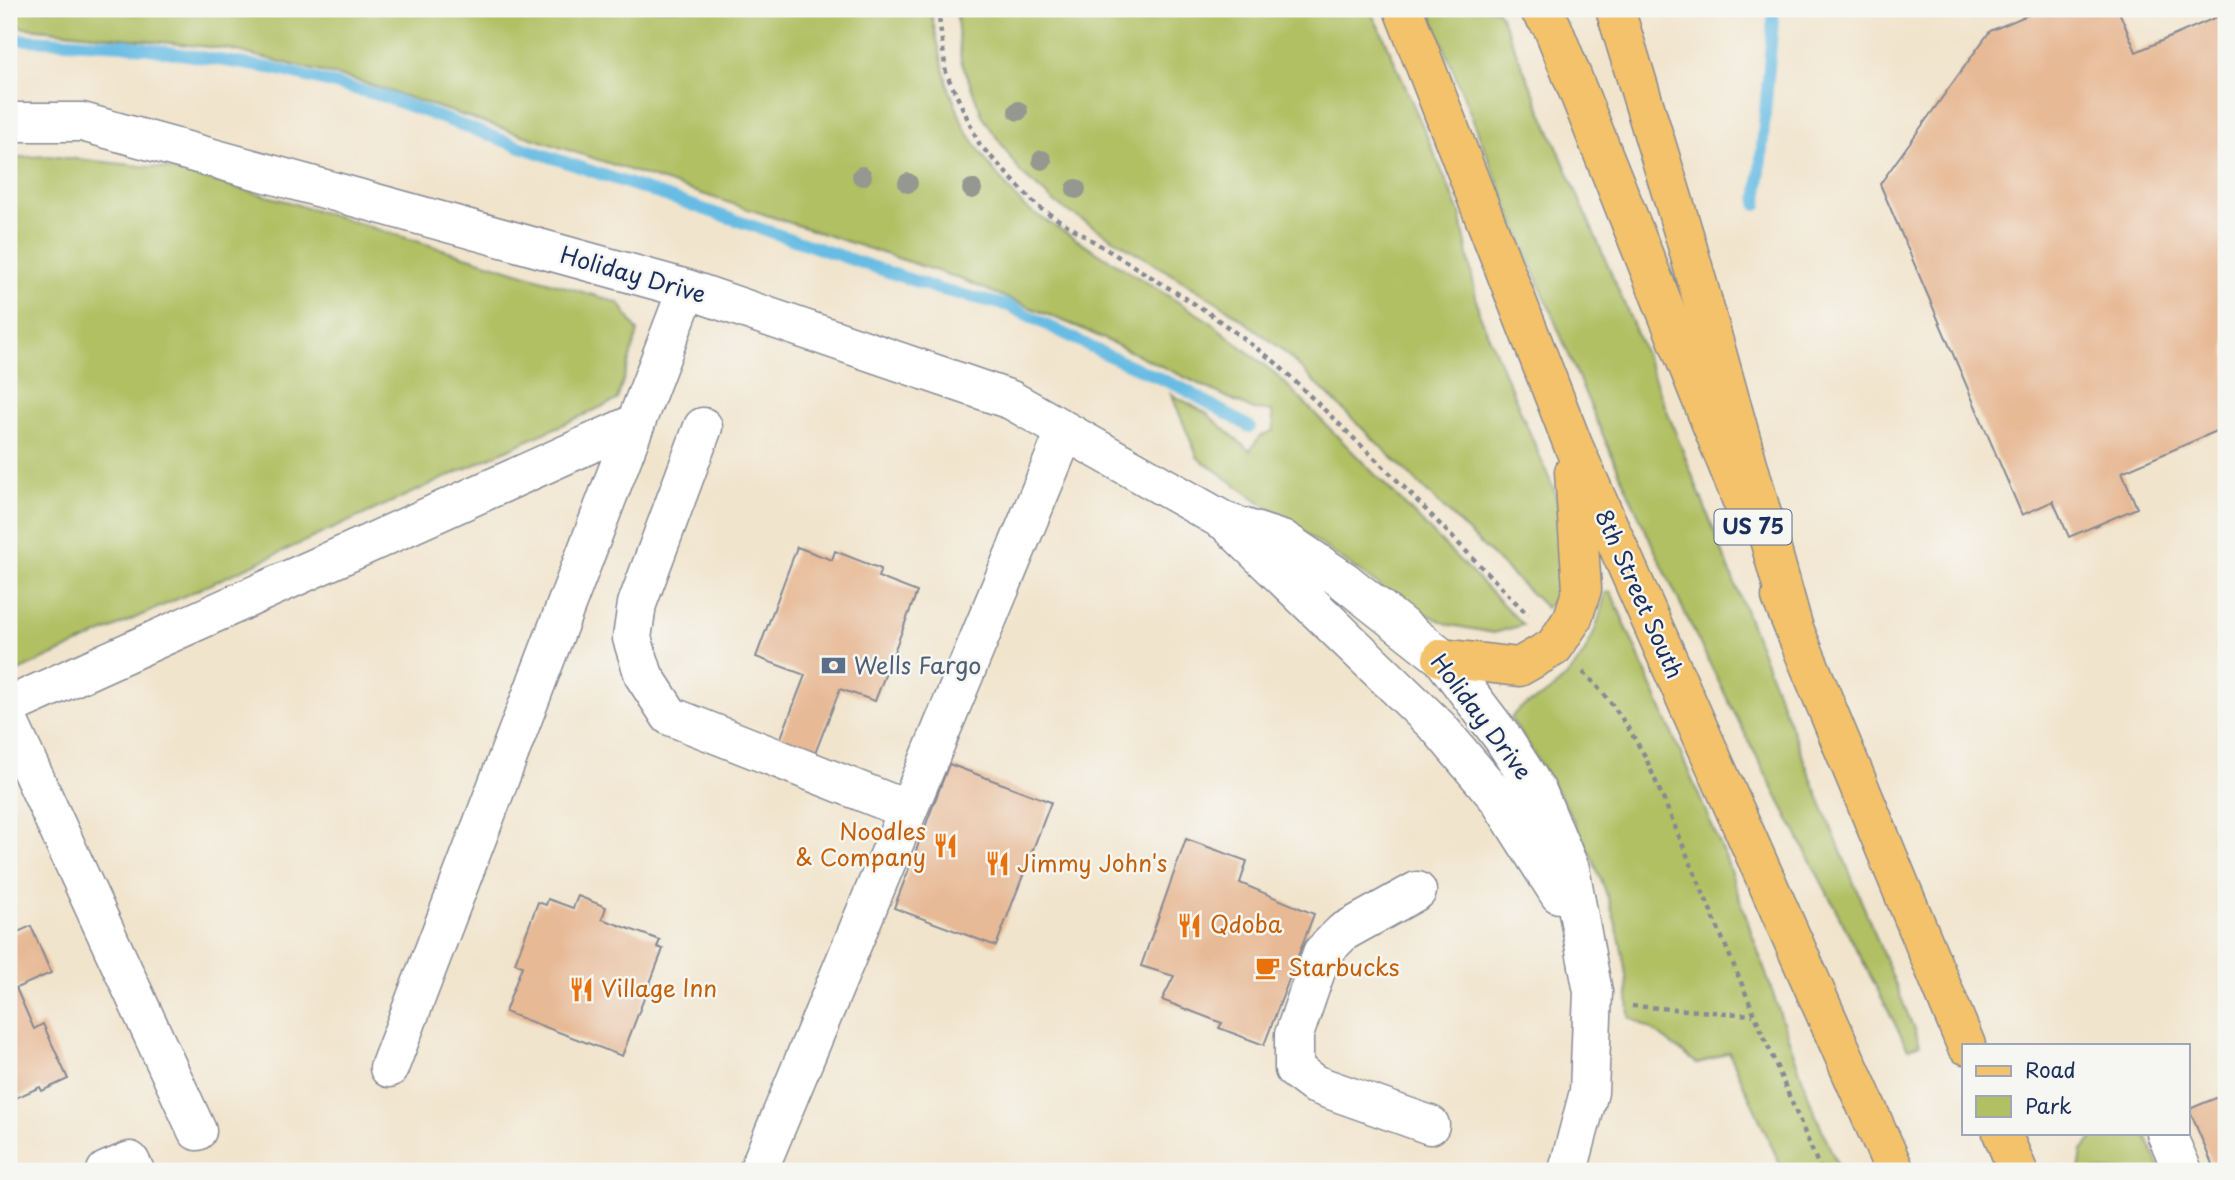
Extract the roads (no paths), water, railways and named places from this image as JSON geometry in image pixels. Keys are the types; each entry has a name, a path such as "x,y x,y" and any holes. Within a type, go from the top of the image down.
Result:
{"main road":[{"name":"8th Street South","path":"1403,9 1573,445 1895,1171"},
{"name":"US 75","path":"1539,9 1552,26 1794,629 1966,1044"},
{"path":"1615,9 1685,238 1794,629"},
{"path":"1443,658 1520,667 1555,648 1573,618 1582,589 1573,445"},
{"path":"2002,1134 2018,1171"}],"street":[{"name":"Holiday Drive","path":"9,122 82,122 687,289 1011,400 1226,522 1285,541 1343,580 1443,658 1502,737 1538,793 1570,869 1593,992 1589,1092 1568,1171"},
{"path":"389,1068 687,289"},
{"path":"9,706 636,423"},
{"path":"703,427 637,604 632,638 644,676 670,716 908,810"},
{"path":"758,1171 1065,432"},
{"name":"Holiday Drive","path":"1226,522 1439,728 1498,799 1534,851 1583,934"},
{"path":"9,722 197,1131"},
{"path":"1418,891 1343,932 1322,953 1294,1035 1294,1069 1314,1084 1430,1125"},
{"path":"2166,1134 2183,1171"}],"waterway":[{"path":"1757,205 1774,9"},
{"path":"9,39 124,45 276,69 382,96 521,147 938,289 1009,306 1107,355 1182,388 1250,427"}],"place":[{"name":"Wells Fargo","path":"834,666"},
{"name":"Noodles & Company","path":"946,845"},
{"name":"Jimmy John's","path":"997,864"},
{"name":"Qdoba","path":"1190,925"},
{"name":"Starbucks","path":"1268,968"},
{"name":"Village Inn","path":"581,989"}]}
